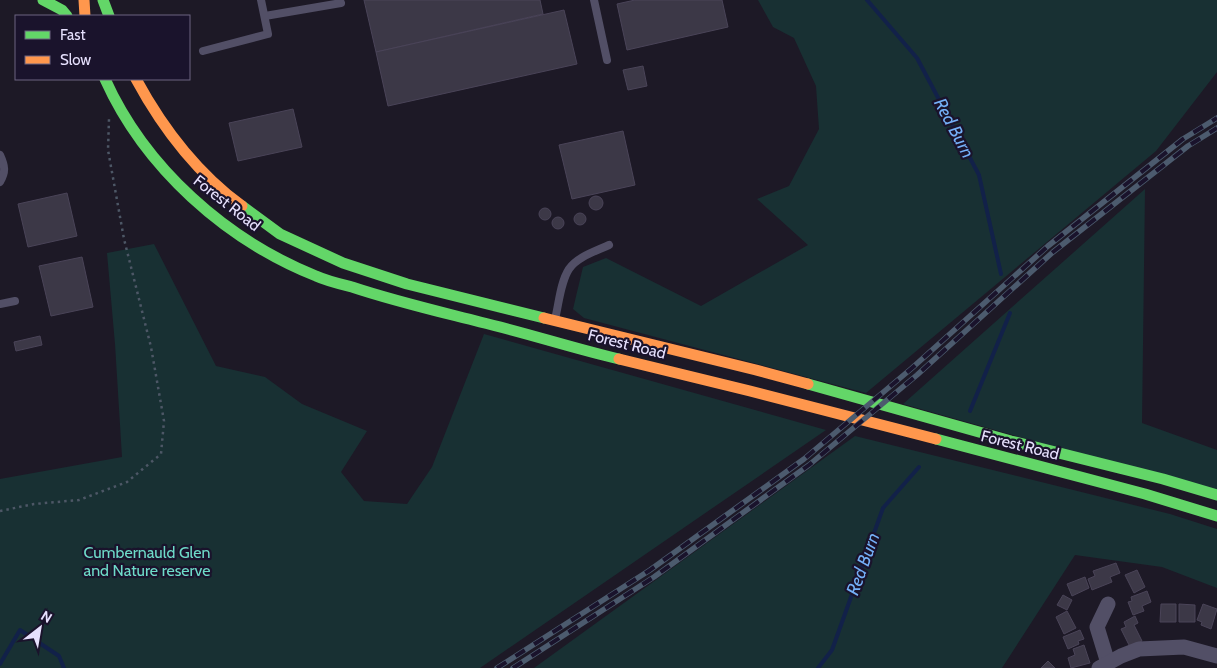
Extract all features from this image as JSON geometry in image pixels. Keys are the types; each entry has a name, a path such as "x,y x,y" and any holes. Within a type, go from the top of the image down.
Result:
{"street":[{"path":"43,0 62,10 65,15"},
{"path":"74,0 81,15"},
{"path":"84,0 85,15"},
{"path":"103,0 109,15"},
{"path":"117,0 118,15"},
{"name":"Forest Road","path":"137,80 150,104 183,151 228,196 280,234 343,263 546,328 592,353 1145,494 1217,516"},
{"name":"Forest Road","path":"106,82 140,140 180,187 225,225 263,250 316,276 383,297 756,370 1011,441 1163,479 1217,495"},
{"path":"1108,604 1097,626 1104,666 1139,649 1184,647 1217,656"}],"lane":[{"path":"203,51 268,34 261,0"},
{"path":"594,0 607,60"},
{"path":"265,16 341,3"},
{"path":"0,156 5,165 4,176 0,182"},
{"path":"546,328 569,268 583,257 609,245"},
{"path":"0,304 15,301"}],"path":[{"path":"0,511 34,504 79,500 127,482 161,454 164,421 151,347 122,230 108,150 109,115"}],"green space":[{"path":"758,0 1217,0 1217,72 1156,151 866,393 584,318 573,309 583,267 606,258 701,306 808,245 757,199 789,186 819,129 816,86 794,38 773,27"},
{"path":"1145,189 1142,423 1217,450 1217,493 903,404"},
{"name":"Cumbernauld Glen and Nature reserve","path":"154,244 216,366 265,377 302,404 367,431 341,472 364,501 407,504 432,467 484,334 826,430 480,668 0,668 0,479 122,457 107,253"},
{"path":"855,436 1170,514 1217,529 1217,588 1162,567 1075,555 1002,668 534,668"}],"building":[{"path":"364,0 540,0 543,14 376,52"},
{"path":"635,0 722,0 728,27 627,50 617,4"},
{"path":"564,10 577,64 388,106 376,52"},
{"path":"643,66 647,86 628,90 623,70"},
{"path":"293,109 302,147 238,161 229,123"},
{"path":"623,131 635,185 572,199 559,145"},
{"path":"67,193 77,236 28,247 18,204"},
{"path":"596,196 601,198 603,203 601,208 596,210 591,208 589,203 591,198"},
{"path":"545,208 551,214 545,220 539,214"},
{"path":"580,213 586,219 580,225 574,219"},
{"path":"558,217 564,223 558,229 552,223"},
{"path":"82,257 93,307 51,316 39,266"},
{"path":"40,336 42,345 16,351 14,342"},
{"path":"1116,563 1120,573 1110,577 1112,582 1092,590 1088,579 1095,576 1093,571"},
{"path":"1137,570 1145,587 1134,593 1125,575"},
{"path":"1085,577 1089,588 1072,596 1067,584"},
{"path":"1147,591 1151,602 1142,606 1144,611 1133,615 1128,602 1132,601 1131,597"},
{"path":"1063,595 1072,600 1067,610 1057,605"},
{"path":"1161,604 1176,604 1176,622 1160,622"},
{"path":"1179,604 1195,605 1195,622 1179,622"},
{"path":"1203,604 1217,609 1211,629 1201,625 1202,622 1197,620"},
{"path":"1067,611 1076,628 1064,634 1056,617"},
{"path":"1135,616 1138,623 1134,625 1142,641 1130,647 1121,629 1126,627 1124,622"},
{"path":"1080,630 1084,639 1078,641 1079,644 1068,649 1063,637"},
{"path":"1084,645 1090,663 1071,668 1068,658 1075,655 1073,649"},
{"path":"1048,661 1055,668 1041,668"}],"waterway":[{"name":"Red Burn","path":"867,0 917,58 979,175 1001,274"},
{"name":"Red Burn","path":"970,411 1010,313"},
{"name":"Red Burn","path":"818,668 832,650 883,508 919,467"},
{"name":"Red Burn","path":"0,664 20,630 59,656 64,668"}],"railway":[{"path":"497,668 650,570 804,459 912,368 1048,246 1183,139 1217,118"},
{"path":"513,668 654,577 809,465 917,375 1053,252 1188,146 1217,128"}],"traffic: fast":[{"path":"43,0 62,10 66,15"},
{"path":"103,0 109,15"},
{"path":"106,80 122,112 142,142 166,171 220,221 251,243 283,261 320,278 619,359"},
{"path":"242,206 280,234 343,263 407,284 544,318"},
{"path":"808,384 1011,441 1163,479 1217,495"},
{"path":"936,439 1145,494 1217,516"}],"traffic: slow":[{"path":"84,0 85,15"},
{"path":"137,80 169,132 182,148 210,179 242,206"},
{"path":"544,318 808,384"},
{"path":"619,359 936,439"}]}
